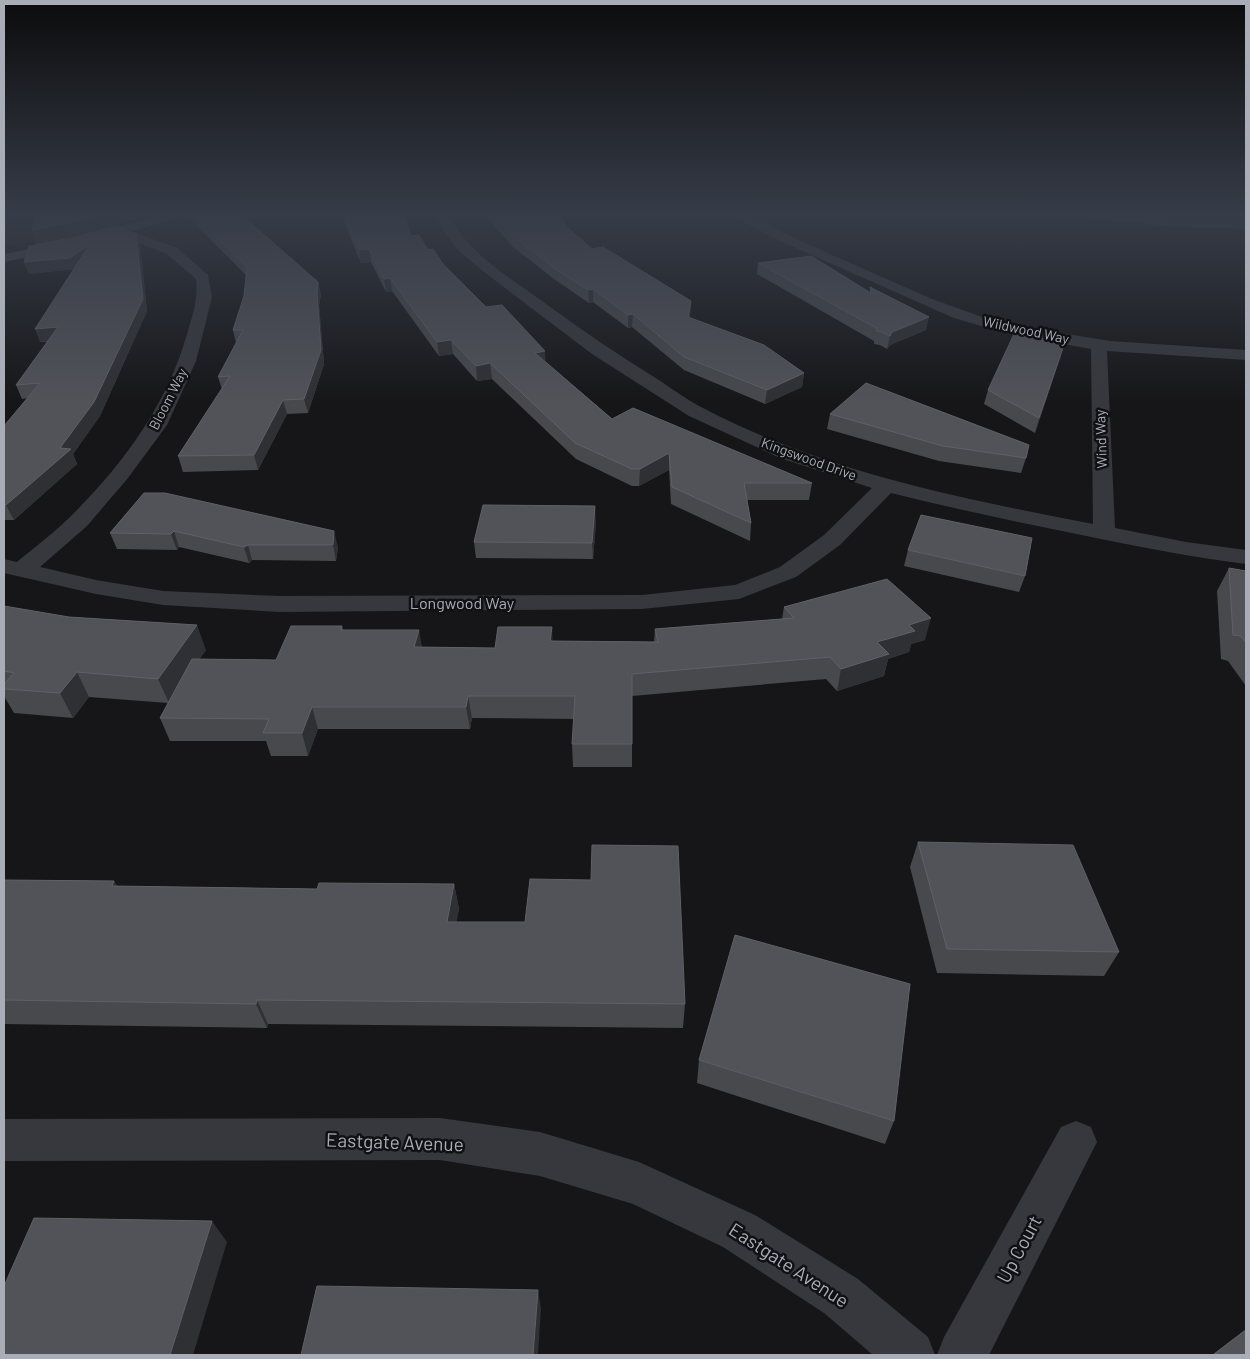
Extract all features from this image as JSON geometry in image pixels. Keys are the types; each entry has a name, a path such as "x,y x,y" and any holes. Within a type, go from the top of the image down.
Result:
{"street":[{"name":"Bloom Way","path":"13,567 79,521 121,474 157,425 188,361 205,296 201,276"},
{"name":"Kingswood Drive","path":"499,276 598,350 696,412 786,454 886,486 983,509 1186,549 1246,557"},
{"name":"Wildwood Way","path":"871,276 938,306 977,320 1014,330 1098,345 1163,351 1246,355"},
{"name":"Wind Way","path":"1098,345 1104,533"},
{"name":"Longwood Way","path":"13,567 96,588 163,598 280,604 642,602 739,592 788,572 832,540 886,486"},
{"name":"Eastgate Avenue","path":"4,1140 440,1139 540,1154 639,1184 739,1231 840,1296 910,1355"},
{"name":"Up Court","path":"962,1355 1076,1142"}],"building":[{"path":"69,276 141,276 143,299 94,402 60,448 71,449 4,505 4,426 40,383 16,385 58,327 35,329"},
{"path":"246,276 312,276 318,282 321,350 304,399 283,400 254,455 178,456 230,376 218,377 243,330 233,330 244,296"},
{"path":"383,276 455,276 486,307 502,305 545,351 535,353 612,419 633,408 812,483 744,483 751,523 672,487 669,453 640,469 632,469 575,443 490,363 476,366 451,340 437,342 390,278 384,279"},
{"path":"567,276 651,276 691,301 688,317 764,345 804,373 767,390 684,357 633,314 628,315 593,289 588,290"},
{"path":"782,276 844,276 871,293 870,287 929,317 892,332 890,336 877,331 876,328"},
{"path":"1014,334 1065,342 1039,418 988,390"},
{"path":"866,383 1029,445 1026,458 943,446 830,414"},
{"path":"144,493 165,493 334,531 333,545 248,545 244,547 174,531 171,534 110,533"},
{"path":"483,505 595,506 592,543 474,542"},
{"path":"921,515 1032,538 1025,576 908,550"},
{"path":"1229,568 1246,571 1246,643 1241,636 1233,635"},
{"path":"887,579 931,618 909,625 915,631 877,642 889,654 841,669 830,657 632,674 632,744 572,744 575,696 468,696 466,707 312,707 302,733 263,733 269,719 160,718 192,659 276,660 291,626 342,626 341,630 419,630 414,647 495,648 498,627 552,627 550,641 658,642 655,629 794,618 784,607"},
{"path":"4,606 69,617 197,625 158,679 77,672 60,693 4,689 4,684 14,673 4,671"},
{"path":"918,842 1073,845 1119,952 947,949"},
{"path":"592,845 678,846 685,1004 257,1000 256,1004 4,1000 4,880 114,881 112,886 317,889 319,883 454,884 447,922 525,922 530,879 591,880"},
{"path":"735,935 910,984 894,1121 699,1060"},
{"path":"34,1218 212,1221 170,1355 4,1355 4,1286"},
{"path":"317,1286 538,1290 533,1355 301,1355"},
{"path":"1246,1330 1246,1355 1213,1355"}]}
